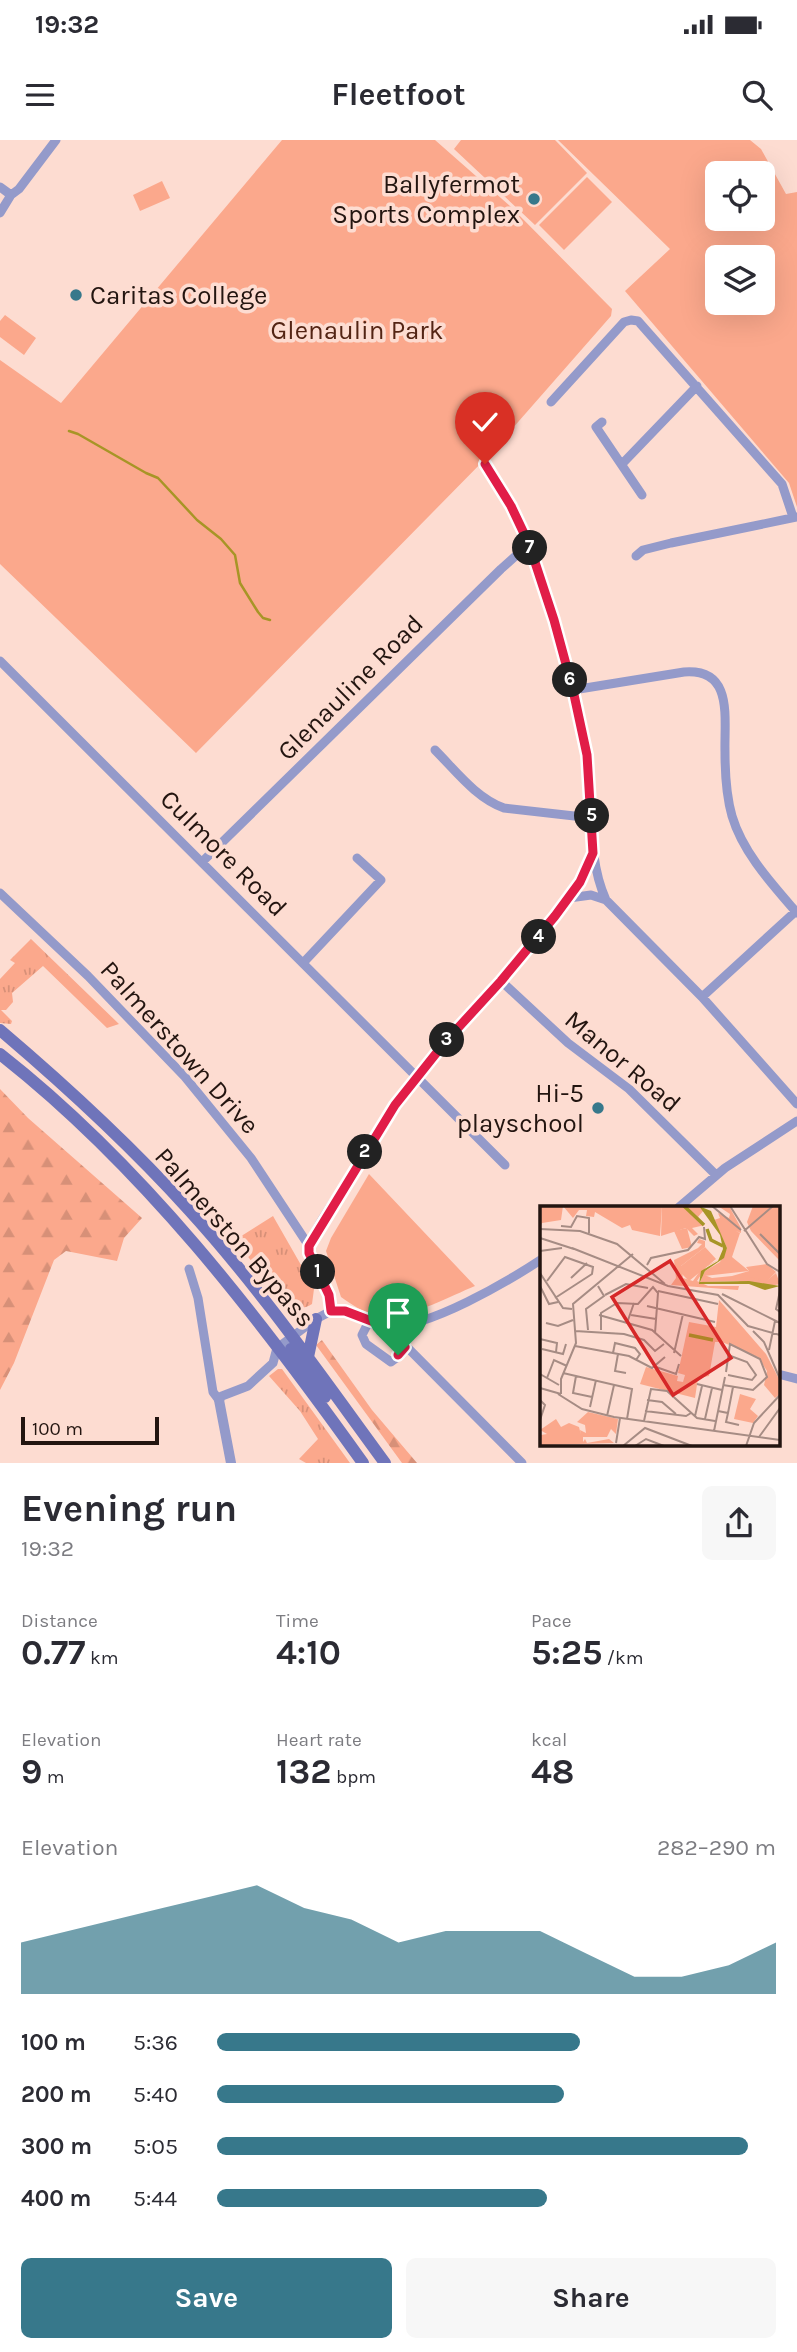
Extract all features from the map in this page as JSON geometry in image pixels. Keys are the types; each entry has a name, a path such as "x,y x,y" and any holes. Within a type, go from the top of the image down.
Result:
{"main road":[{"name":"Palmerston Bypass","path":"0,1030 85,1106 189,1209 292,1336 385,1463"},
{"name":"Palmerston Bypass","path":"0,1054 131,1172 180,1224 278,1348 361,1461"},
{"path":"233,1292 244,1289 241,1271"},
{"path":"308,1357 316,1319"},
{"path":"292,1336 289,1342 291,1348 342,1424 361,1461"}],"street":[{"path":"0,213 11,195 56,140"},
{"path":"0,187 11,195"},
{"path":"551,402 611,335 624,323 638,321 782,484 795,517 671,543 643,550 636,556"},
{"path":"622,464 697,386"},
{"path":"602,422 596,427 642,495"},
{"path":"485,464 511,506 529,544 554,620 587,755 593,818 593,853 606,900 702,997 797,1104"},
{"name":"Glenauline Road","path":"202,862 431,636 529,544"},
{"name":"Culmore Road","path":"0,661 505,1165"},
{"path":"573,690 697,671 707,673 714,680 725,702 726,785 732,817 764,874 796,912 702,997"},
{"path":"435,750 479,794 492,803 504,808 593,818"},
{"path":"309,1246 388,1115 417,1076 501,981 569,898 580,882 593,853"},
{"path":"303,963 381,880 357,858"},
{"name":"Palmerstown Drive","path":"0,893 43,931 129,1016 185,1077 251,1158 309,1246 309,1253 329,1295 331,1311"},
{"path":"569,898 591,895 606,900"},
{"name":"Manor Road","path":"501,981 568,1044 629,1089 716,1175"},
{"path":"680,1206 716,1175 797,1121"},
{"path":"387,1327 421,1320 470,1300 540,1260"},
{"path":"189,1269 198,1298 230,1463"},
{"path":"219,1400 222,1396 240,1391 252,1382 273,1363 278,1348 316,1319 331,1311 345,1311 387,1327 522,1463"},
{"path":"369,1321 362,1335 366,1344 391,1362 405,1347"},
{"path":"780,1375 797,1379"}],"green space":[{"name":"Glenaulin Park","path":"282,140 435,140 510,206 612,309 611,316 491,453 196,753 0,564 0,360 61,403"},
{"name":"Ballyfermot Sports Complex","path":"461,140 555,140 587,173 535,225 454,149"},
{"path":"558,140 750,140 761,149 768,161 705,161 705,231 775,231 775,174 786,194 797,192 797,507 789,483 625,291 670,249"},
{"path":"587,177 612,202 564,250 539,225"},
{"path":"162,181 170,198 140,211 133,195"},
{"path":"5,315 36,338 24,355 0,337 0,321"},
{"path":"31,939 119,1024 107,1028 43,966 12,993 13,1002 6,1010 1,1010 12,1021 11,1024 0,1023 0,979 15,963 10,960"},
{"path":"0,1089 28,1118 142,1218 124,1238 117,1261 66,1251 54,1260 14,1363 0,1390"},
{"path":"369,1174 475,1286 427,1307 388,1316 367,1312 341,1297 326,1251"},
{"path":"273,1216 314,1289 312,1304 309,1306 299,1308 285,1304 235,1240"},
{"path":"322,1340 372,1410 417,1463 402,1463 316,1345"},
{"path":"282,1369 350,1463 306,1463 299,1459 318,1439 300,1411 269,1376"}],"waterway":[{"path":"69,431 158,478 197,520 221,539 235,555 240,583 258,612 263,618 270,620"}],"place":[{"name":"Ballyfermot Sports Complex","path":"534,199"},
{"name":"Caritas College","path":"76,295"},
{"name":"Hi-5 playschool","path":"598,1108"}],"route":[{"path":"398,1355 405,1347 387,1327 345,1311 331,1311 326,1286 309,1253 309,1246 395,1105 446,1041 534,943 580,882 593,853 593,818 587,755 554,620 529,544 511,506 485,464"}]}
